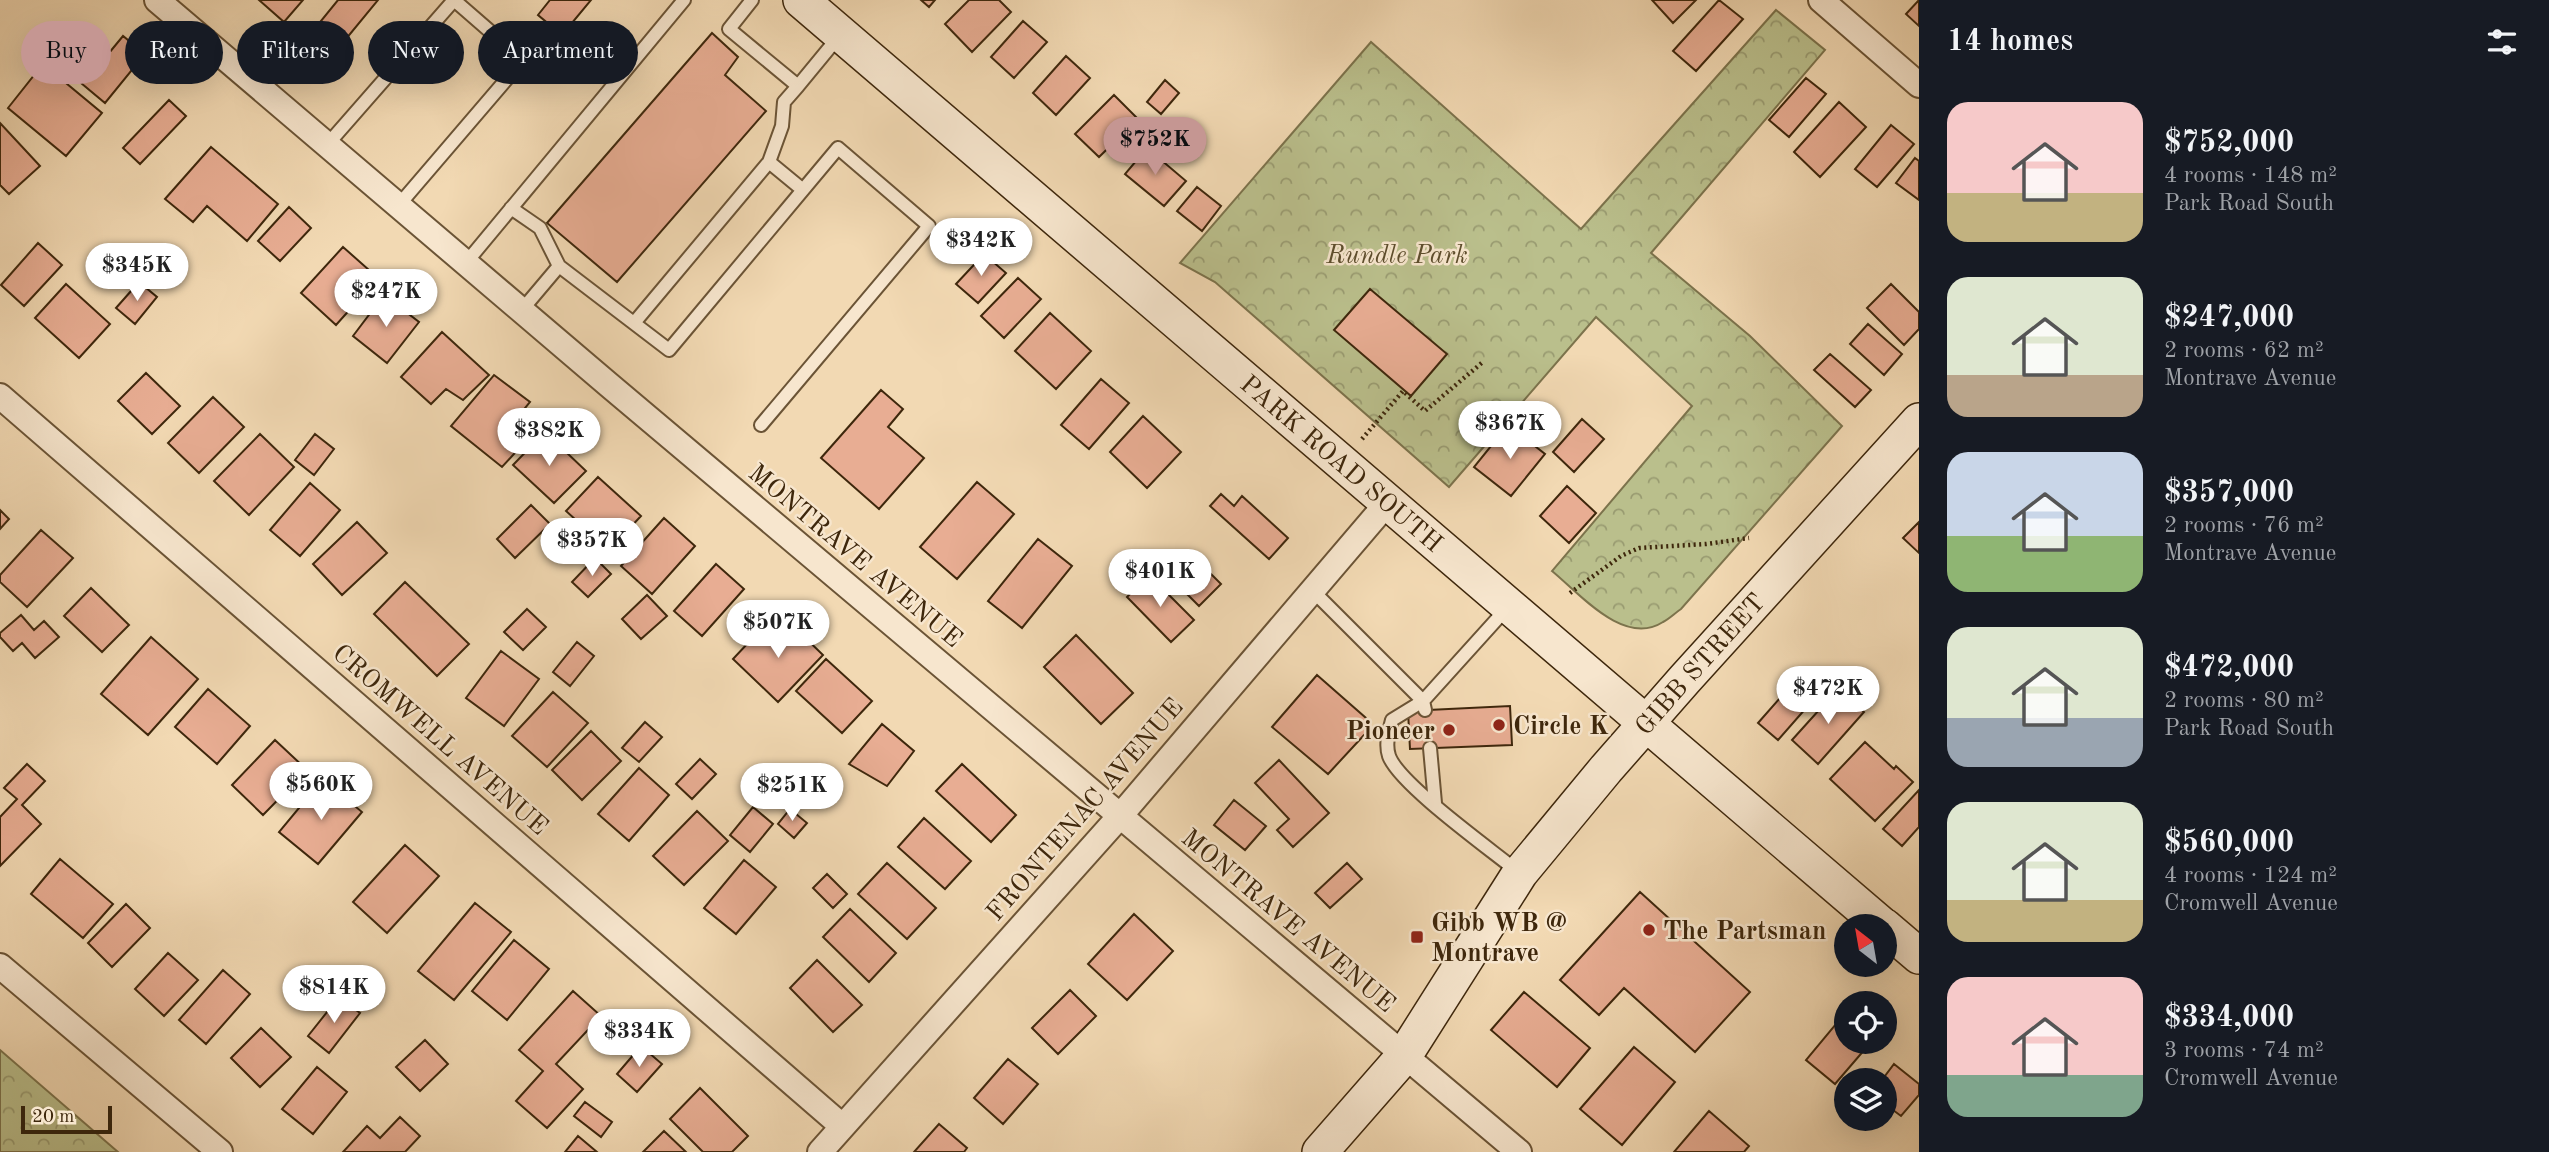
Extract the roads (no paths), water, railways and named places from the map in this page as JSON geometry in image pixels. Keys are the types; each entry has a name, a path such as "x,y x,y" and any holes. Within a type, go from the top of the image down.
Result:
{"main road":[{"name":"PARK ROAD SOUTH","path":"801,0 1870,914"},
{"name":"GIBB STREET","path":"1320,1152 1404,1056 1520,873 1645,724 1919,421"},
{"name":"PARK ROAD SOUTH","path":"1897,937 1919,956"}],"street":[{"name":"MONTRAVE AVENUE","path":"157,0 465,264 1519,1152"},
{"path":"1821,0 1919,85"},
{"name":"CROMWELL AVENUE","path":"0,396 842,1126"},
{"name":"FRONTENAC AVENUE","path":"820,1152 1120,816 1388,502"},
{"path":"0,966 220,1152"}],"lane":[{"path":"327,145 454,0 523,61 398,206"},
{"path":"465,264 684,0"},
{"path":"751,0 729,29 798,86"},
{"path":"634,323 769,162 782,126 784,102 840,34"},
{"path":"511,208 540,228 559,266 670,350 838,148 929,226 761,425"},
{"path":"769,162 803,190"},
{"path":"521,311 559,266"},
{"path":"1312,590 1424,706"},
{"path":"1509,605 1424,706 1392,720 1387,743 1390,758 1406,780 1520,873"},
{"path":"1430,748 1435,803"}],"place":[{"name":"Circle K","path":"1499,725"},
{"name":"Pioneer","path":"1449,730"},
{"name":"The Partsman","path":"1649,930"},
{"name":"Gibb WB @ Montrave","path":"1417,937"}],"park label":[{"name":"Rundle Park","path":"1397,254"}]}
